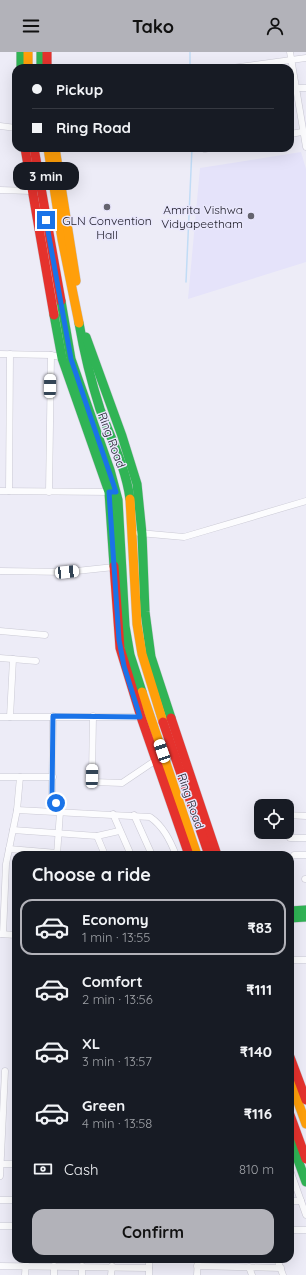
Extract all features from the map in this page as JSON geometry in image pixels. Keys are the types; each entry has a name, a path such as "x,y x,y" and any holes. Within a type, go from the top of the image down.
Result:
{"main road":[{"path":"21,52 21,64"},
{"path":"28,52 28,64"},
{"path":"41,52 41,64"},
{"path":"47,52 48,64"},
{"path":"26,152 31,191 66,358"},
{"name":"Ring Road","path":"35,152 66,358 113,492 120,517 125,626 130,655 196,851"},
{"name":"Ring Road","path":"49,152 57,187 62,239 84,351 100,408 123,466 128,483 137,533 137,624 142,654 153,693 208,851"},
{"path":"55,152 57,187"},
{"path":"113,492 114,567 120,648 140,717 188,851"},
{"path":"137,533 151,657 216,851"},
{"path":"294,911 306,910"},
{"path":"294,918 306,917"},
{"path":"294,1068 306,1100"},
{"path":"294,1091 306,1124"},
{"path":"294,1126 306,1159"},
{"path":"294,1149 306,1182"}],"street":[{"path":"290,52 291,64"},
{"path":"258,64 306,58"},
{"path":"294,80 306,147"},
{"path":"296,91 306,88"},
{"path":"0,126 12,128"},
{"path":"0,190 31,191"},
{"path":"0,354 51,355 66,358"},
{"path":"9,491 10,354"},
{"path":"49,492 51,355"},
{"path":"0,491 113,492"},
{"path":"137,533 184,537 306,502"},
{"path":"0,571 67,572 114,567"},
{"path":"0,631 45,635"},
{"path":"0,658 36,661"},
{"path":"10,717 13,659"},
{"path":"53,716 52,795 60,812 57,851"},
{"path":"93,716 92,776 94,782 122,783 156,760"},
{"path":"0,717 140,717"},
{"path":"0,777 53,777"},
{"path":"12,935 2,934 3,864 9,849 17,810 20,777"},
{"path":"17,810 150,816 158,822 166,833 174,851"},
{"path":"113,814 119,831 129,851"},
{"path":"134,815 150,851"},
{"path":"294,815 306,816"},
{"path":"13,830 97,836 119,831"},
{"path":"97,836 103,851"},
{"path":"294,838 306,838"},
{"path":"9,849 18,851"},
{"path":"294,855 306,855"},
{"path":"294,960 306,960"},
{"path":"0,1176 1,1136 6,1071"},
{"path":"1,1164 12,1164"},
{"path":"294,1181 306,1215"},
{"path":"0,1200 12,1200"},
{"path":"294,1201 301,1201"},
{"path":"0,1226 12,1226"},
{"path":"294,1230 306,1230"},
{"path":"25,1263 25,1275"},
{"path":"197,1263 197,1275"},
{"path":"279,1263 283,1275"},
{"path":"0,1266 112,1266 149,1272"},
{"path":"54,1266 54,1275"},
{"path":"82,1266 82,1275"},
{"path":"111,1275 112,1266"},
{"path":"197,1266 281,1268"},
{"path":"230,1267 230,1275"},
{"path":"249,1267 252,1275"}],"shaded area":[{"name":"Amrita Vishwa Vidyapeetham","path":"301,152 306,169 306,262 188,299 200,168"}],"waterway":[{"path":"190,52 190,64"},
{"path":"186,282 192,152"}],"traffic: fast":[{"path":"21,52 21,64"},
{"path":"41,52 41,64"},
{"path":"61,301 71,359 110,470 118,500 125,626 130,655 142,692"},
{"path":"54,315 62,358 109,492 114,566"},
{"path":"79,323 85,356 100,409 122,465 130,499"},
{"path":"86,337 122,436 137,484 142,534 145,612 151,657 171,718"},
{"path":"294,911 306,910"},
{"path":"294,918 306,917"},
{"path":"294,1149 306,1182"}],"traffic: slow":[{"path":"28,52 28,64"},
{"path":"49,152 62,239 79,323"},
{"path":"56,152 76,281"},
{"path":"130,499 137,624 142,654 163,722"},
{"path":"142,692 196,851"},
{"path":"294,1091 306,1124"}],"traffic: jam":[{"path":"47,52 47,64"},
{"path":"26,152 54,315"},
{"path":"35,152 61,301"},
{"path":"114,566 120,648 141,717 188,851"},
{"path":"171,718 216,851"},
{"path":"163,722 208,851"},
{"path":"294,1068 306,1100"},
{"path":"294,1126 306,1159"}],"place":[{"name":"GLN Convention Hall","path":"107,207"},
{"name":"Amrita Vishwa Vidyapeetham","path":"251,216"}],"route":[{"path":"46,220 71,359 110,470 116,492 109,492 117,623 124,666 140,717 53,716 52,795 56,803"}]}
